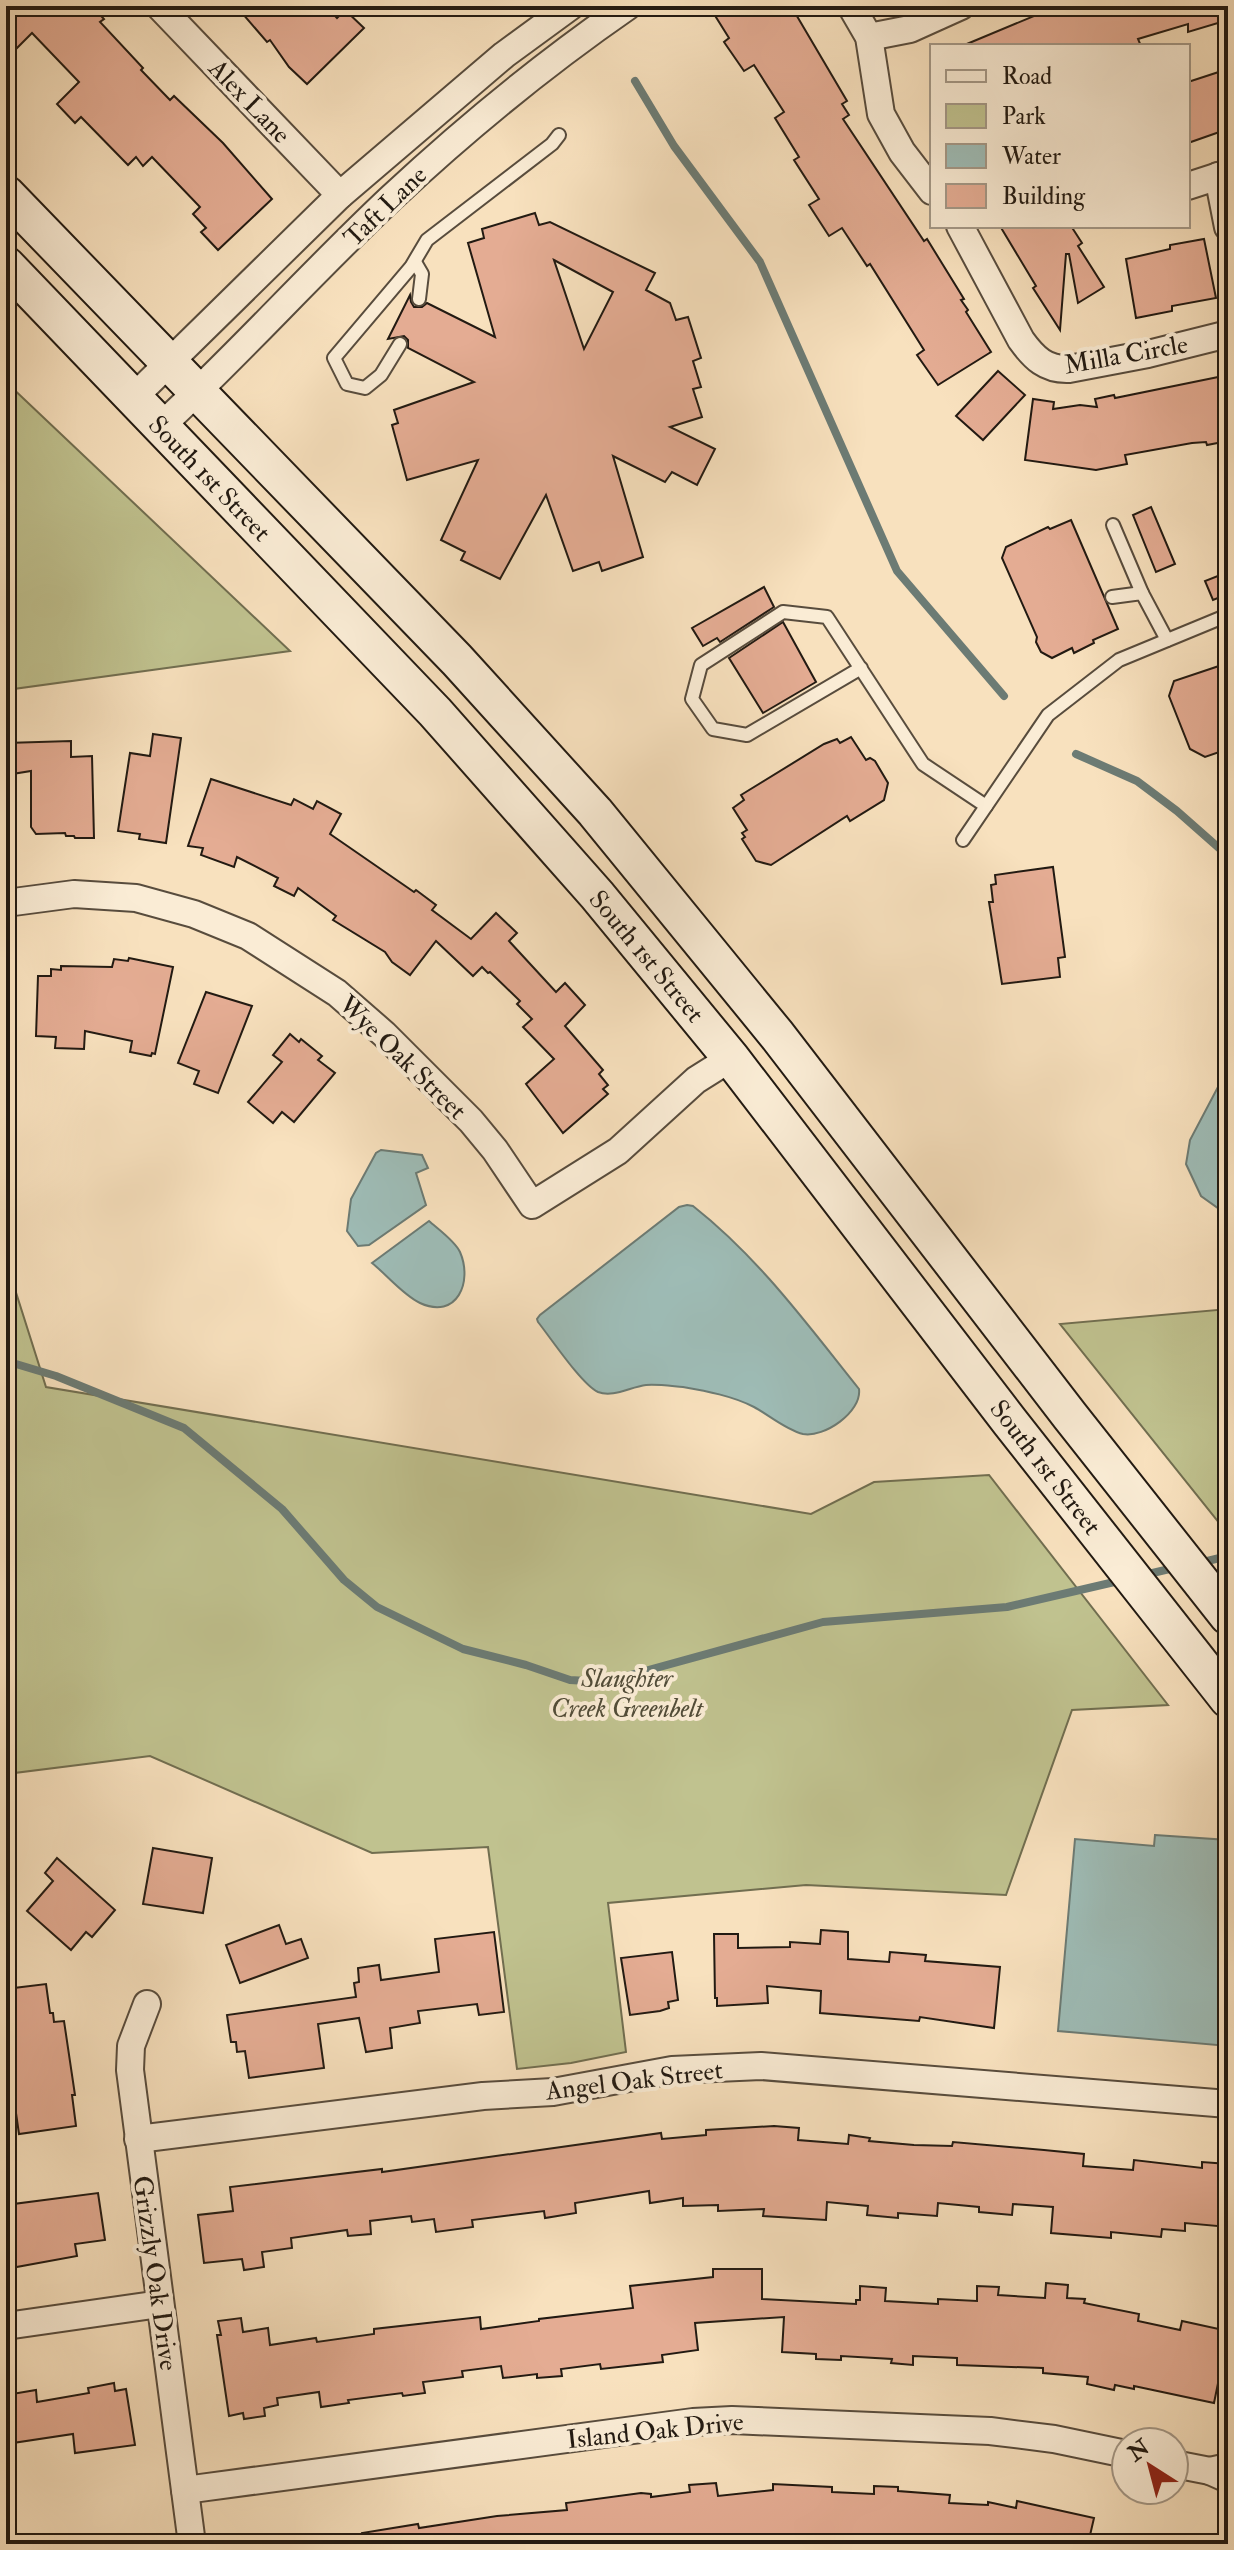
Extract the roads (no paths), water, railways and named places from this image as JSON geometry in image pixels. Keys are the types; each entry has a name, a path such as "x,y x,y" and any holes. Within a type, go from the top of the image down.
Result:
{"main road":[{"name":"South 1st Street","path":"6,194 527,735 658,886 1228,1616"},
{"name":"South 1st Street","path":"6,265 435,712 534,822 731,1058 1219,1688"},
{"path":"731,1058 777,1035"}],"street":[{"name":"Alex Lane","path":"159,6 340,195"},
{"name":"Taft Lane","path":"133,398 340,195 504,55 571,6"},
{"name":"Taft Lane","path":"161,426 373,216 454,141 520,84 628,6"},
{"path":"851,6 869,37 881,114 902,152 930,188"},
{"path":"869,37 910,29 961,6"},
{"path":"1190,185 1223,174 1228,227"},
{"name":"Milla Circle","path":"961,228 1021,340 1033,357 1057,370 1148,354 1228,334"},
{"name":"Wye Oak Street","path":"6,903 74,894 136,898 194,914 248,936 337,993 384,1034 471,1121 532,1205 618,1151 696,1080 731,1058"},
{"name":"Grizzly Oak Drive","path":"147,2004 131,2046 130,2070 192,2544"},
{"name":"Angel Oak Street","path":"138,2139 483,2096 553,2092 672,2070 712,2067 802,2069 1228,2104"},
{"path":"6,2326 160,2304"},
{"name":"Island Oak Drive","path":"185,2490 693,2422 732,2420 990,2431 1054,2439 1110,2451"},
{"path":"1190,2467 1222,2473"}],"lane":[{"path":"400,344 381,375 365,388 347,384 334,358 415,262 427,240 552,144 559,135"},
{"path":"415,262 422,274 419,299"},
{"path":"1113,525 1142,593 1167,640"},
{"path":"1112,597 1142,593"},
{"path":"861,668 747,735 713,729 692,699 701,665 783,612 827,617 861,668 923,764 986,806"},
{"path":"963,840 1048,715 1119,660 1228,615"}],"water":[{"path":"1228,1068 1228,1212 1201,1196 1186,1164 1190,1140"},
{"path":"381,1150 422,1155 428,1168 416,1173 426,1205 369,1245 358,1246 347,1231 351,1199 376,1153"},
{"path":"693,1206 717,1226 761,1270 859,1389 854,1406 840,1422 821,1432 803,1434 746,1403 701,1390 650,1385 604,1394 591,1388 575,1371 538,1322 540,1315 679,1207"},
{"path":"429,1221 454,1244 464,1264 463,1286 459,1295 444,1306 420,1303 372,1263"},
{"path":"1155,1835 1228,1840 1228,2046 1058,2031 1075,1839 1154,1846"}],"waterway":[{"path":"635,81 674,146 760,262 897,571 1004,696"},
{"path":"1076,754 1137,781 1228,856"},
{"path":"6,1361 56,1376 184,1428 282,1509 344,1580 377,1607 463,1649 570,1680 605,1682 823,1622 1007,1607 1123,1580"},
{"path":"1199,1563 1228,1556"},
{"path":"1144,1575 1178,1567"}],"park label":[{"name":"Slaughter Creek Greenbelt","path":"627,1693"}]}
